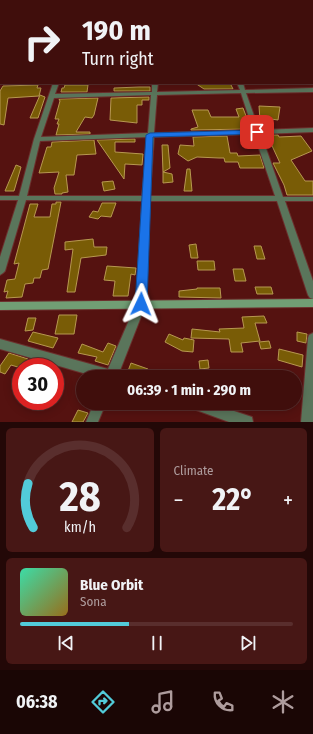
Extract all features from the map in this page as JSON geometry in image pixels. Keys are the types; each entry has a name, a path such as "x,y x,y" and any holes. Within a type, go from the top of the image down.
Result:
{"main road":[{"path":"0,306 313,303"}],"street":[{"path":"0,270 22,199 37,139 56,84"},
{"path":"115,370 141,304 150,135 155,84"},
{"path":"240,84 313,295"},
{"path":"52,96 243,93 313,90"},
{"path":"37,139 313,130"},
{"path":"0,198 313,199"},
{"path":"307,422 313,338"},
{"path":"0,344 92,370"},
{"path":"92,422 97,410"},
{"path":"212,410 247,422"}],"building":[{"path":"196,84 230,84 233,89 204,89"},
{"path":"38,85 37,88 41,88 39,96 8,98 4,125 0,124 0,91 3,86"},
{"path":"65,85 88,85 87,92 61,92"},
{"path":"150,87 150,91 114,91 114,88"},
{"path":"40,95 45,97 38,118 30,118"},
{"path":"149,97 149,100 142,100 142,105 137,105 137,123 110,120 111,98"},
{"path":"98,98 94,115 92,118 85,117 76,132 90,132 90,134 56,135 59,119 55,119 60,101 59,99"},
{"path":"259,106 280,107 278,120 271,119 271,121 260,121"},
{"path":"243,108 251,129 191,130 198,127 192,110 208,110 211,117 239,117 236,109"},
{"path":"267,135 278,135 279,137 301,136 312,151 291,160 305,181 313,181 313,195 287,195 284,185 273,163 280,163"},
{"path":"227,136 230,153 237,153 238,156 260,155 264,168 240,168 238,162 225,162 224,158 197,157 188,161 178,154 180,145 194,146 193,137"},
{"path":"135,139 135,142 115,142 115,152 143,154 142,165 125,164 124,179 97,140"},
{"path":"94,140 96,154 77,155 74,175 66,175 68,192 55,194 54,188 59,172 39,173 47,147 51,147 52,142"},
{"path":"162,145 168,145 170,168 163,172"},
{"path":"16,165 21,167 14,191 5,191"},
{"path":"187,169 190,169 192,191 184,191"},
{"path":"163,172 172,174 173,182 163,183"},
{"path":"113,181 115,189 104,191 102,182"},
{"path":"56,202 61,202 48,269 42,270 40,278 34,278 33,283 25,284 22,297 6,298 8,291 4,292 7,280 15,279 19,263 14,264 30,204 38,204 34,217 50,217 52,204 56,204"},
{"path":"102,203 116,203 111,217 101,216 98,219 89,217 93,211 98,212"},
{"path":"93,239 94,247 107,247 106,255 81,258 75,292 67,292 73,249 65,250 65,242"},
{"path":"196,244 198,258 191,258 189,245"},
{"path":"254,246 261,246 265,259 257,259"},
{"path":"197,261 214,261 215,270 198,270"},
{"path":"107,266 136,268 135,275 131,274 128,296 113,296 115,281 104,280"},
{"path":"233,269 243,269 246,281 235,281"},
{"path":"255,287 271,287 273,294 257,294"},
{"path":"197,288 220,288 221,298 179,297 179,291"},
{"path":"59,315 77,315 74,334 55,334"},
{"path":"264,316 267,323 255,323 260,341 241,343 243,352 231,352 229,339 191,338 192,329 220,332 219,329 244,328 242,317"},
{"path":"28,318 36,318 33,330 25,331"},
{"path":"33,332 58,338 53,348 28,341"},
{"path":"297,332 307,334 306,343 297,341"},
{"path":"169,334 183,340 184,338 194,340 193,352 182,351 165,342"},
{"path":"269,341 271,348 261,349 259,342"},
{"path":"108,343 116,346 108,365 95,361 97,357 78,353 82,344 103,352"},
{"path":"279,349 303,355 302,367 278,360"},
{"path":"9,353 25,358 12,358 12,365 5,374 0,372 0,366"},
{"path":"208,360 209,368 200,369 199,361"},
{"path":"131,363 148,369 148,370 128,370"},
{"path":"78,410 88,413 83,422 72,422"}],"route":[{"path":"141,304 150,135 257,132"}]}
